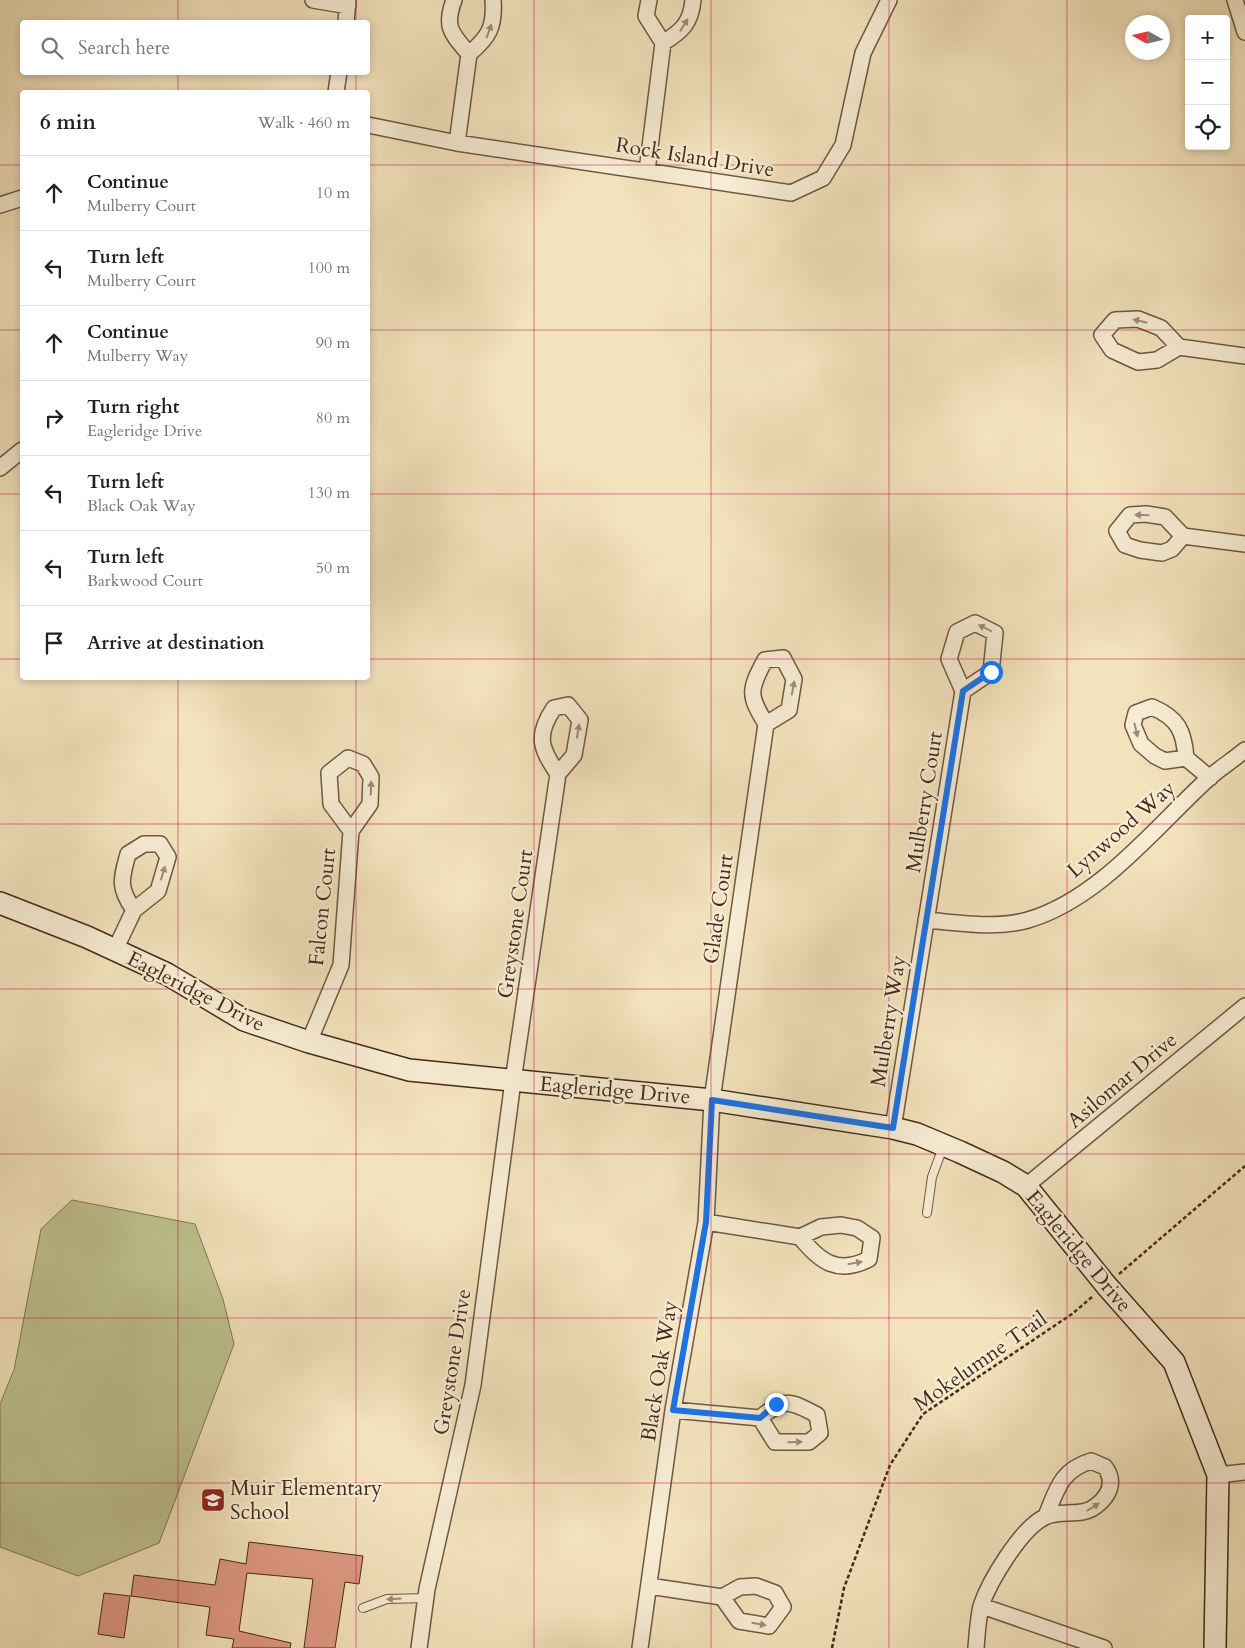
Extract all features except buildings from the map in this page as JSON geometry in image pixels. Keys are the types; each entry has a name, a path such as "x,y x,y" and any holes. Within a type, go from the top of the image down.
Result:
{"street":[{"path":"313,0 348,3 346,20"},
{"path":"454,0 449,15 450,32 469,54"},
{"path":"457,143 469,54 487,38 494,15 493,0"},
{"path":"647,171 663,43 646,16 649,0"},
{"path":"663,43 682,31 692,11 693,0"},
{"name":"Rock Island Drive","path":"370,125 457,143 791,193 823,178 843,145 863,54 890,0"},
{"path":"1235,0 1245,32"},
{"path":"336,90 338,75"},
{"path":"0,206 20,199"},
{"path":"1180,347 1245,356"},
{"path":"0,468 20,452"},
{"path":"1183,536 1245,544"},
{"name":"Mulberry Court","path":"926,920 963,691"},
{"name":"Glade Court","path":"712,1100 766,724"},
{"name":"Lynwood Way","path":"926,920 994,925 1028,920 1068,902 1118,866 1210,778 1245,750"},
{"path":"1186,758 1210,778"},
{"name":"Greystone Court","path":"513,1081 558,774"},
{"name":"Falcon Court","path":"309,1042 341,965 351,830"},
{"name":"Eagleridge Drive","path":"0,903 167,974 244,1020 309,1042 410,1070 712,1100 893,1128 917,1134 1003,1172 1026,1186 1106,1285 1174,1362 1218,1475 1215,1648"},
{"path":"114,950 134,910"},
{"name":"Mulberry Way","path":"893,1128 926,920"},
{"name":"Asilomar Drive","path":"1026,1186 1245,1006"},
{"name":"Greystone Drive","path":"419,1648 426,1598 473,1385 513,1081"},
{"name":"Black Oak Way","path":"640,1648 673,1410 706,1222 712,1100"},
{"path":"706,1222 800,1237"},
{"path":"673,1410 760,1418"},
{"path":"1218,1475 1245,1472"},
{"path":"976,1648 982,1606 1009,1551 1046,1516"},
{"path":"649,1586 722,1597"},
{"path":"982,1606 1104,1648"}],"lane":[{"path":"926,1213 932,1177 944,1146"},
{"path":"363,1608 387,1599 426,1598"}],"path":[{"name":"Mokelumne Trail","path":"832,1648 844,1588 890,1465 923,1414 1072,1314 1245,1166"}],"green space":[{"path":"72,1200 195,1224 223,1299 234,1344 159,1543 78,1576 0,1547 0,1404 14,1370 41,1229"}],"place":[{"name":"Muir Elementary School","path":"213,1500"}],"route":[{"path":"776,1404 760,1418 673,1410 706,1222 712,1100 893,1128 963,691 991,672"}]}
